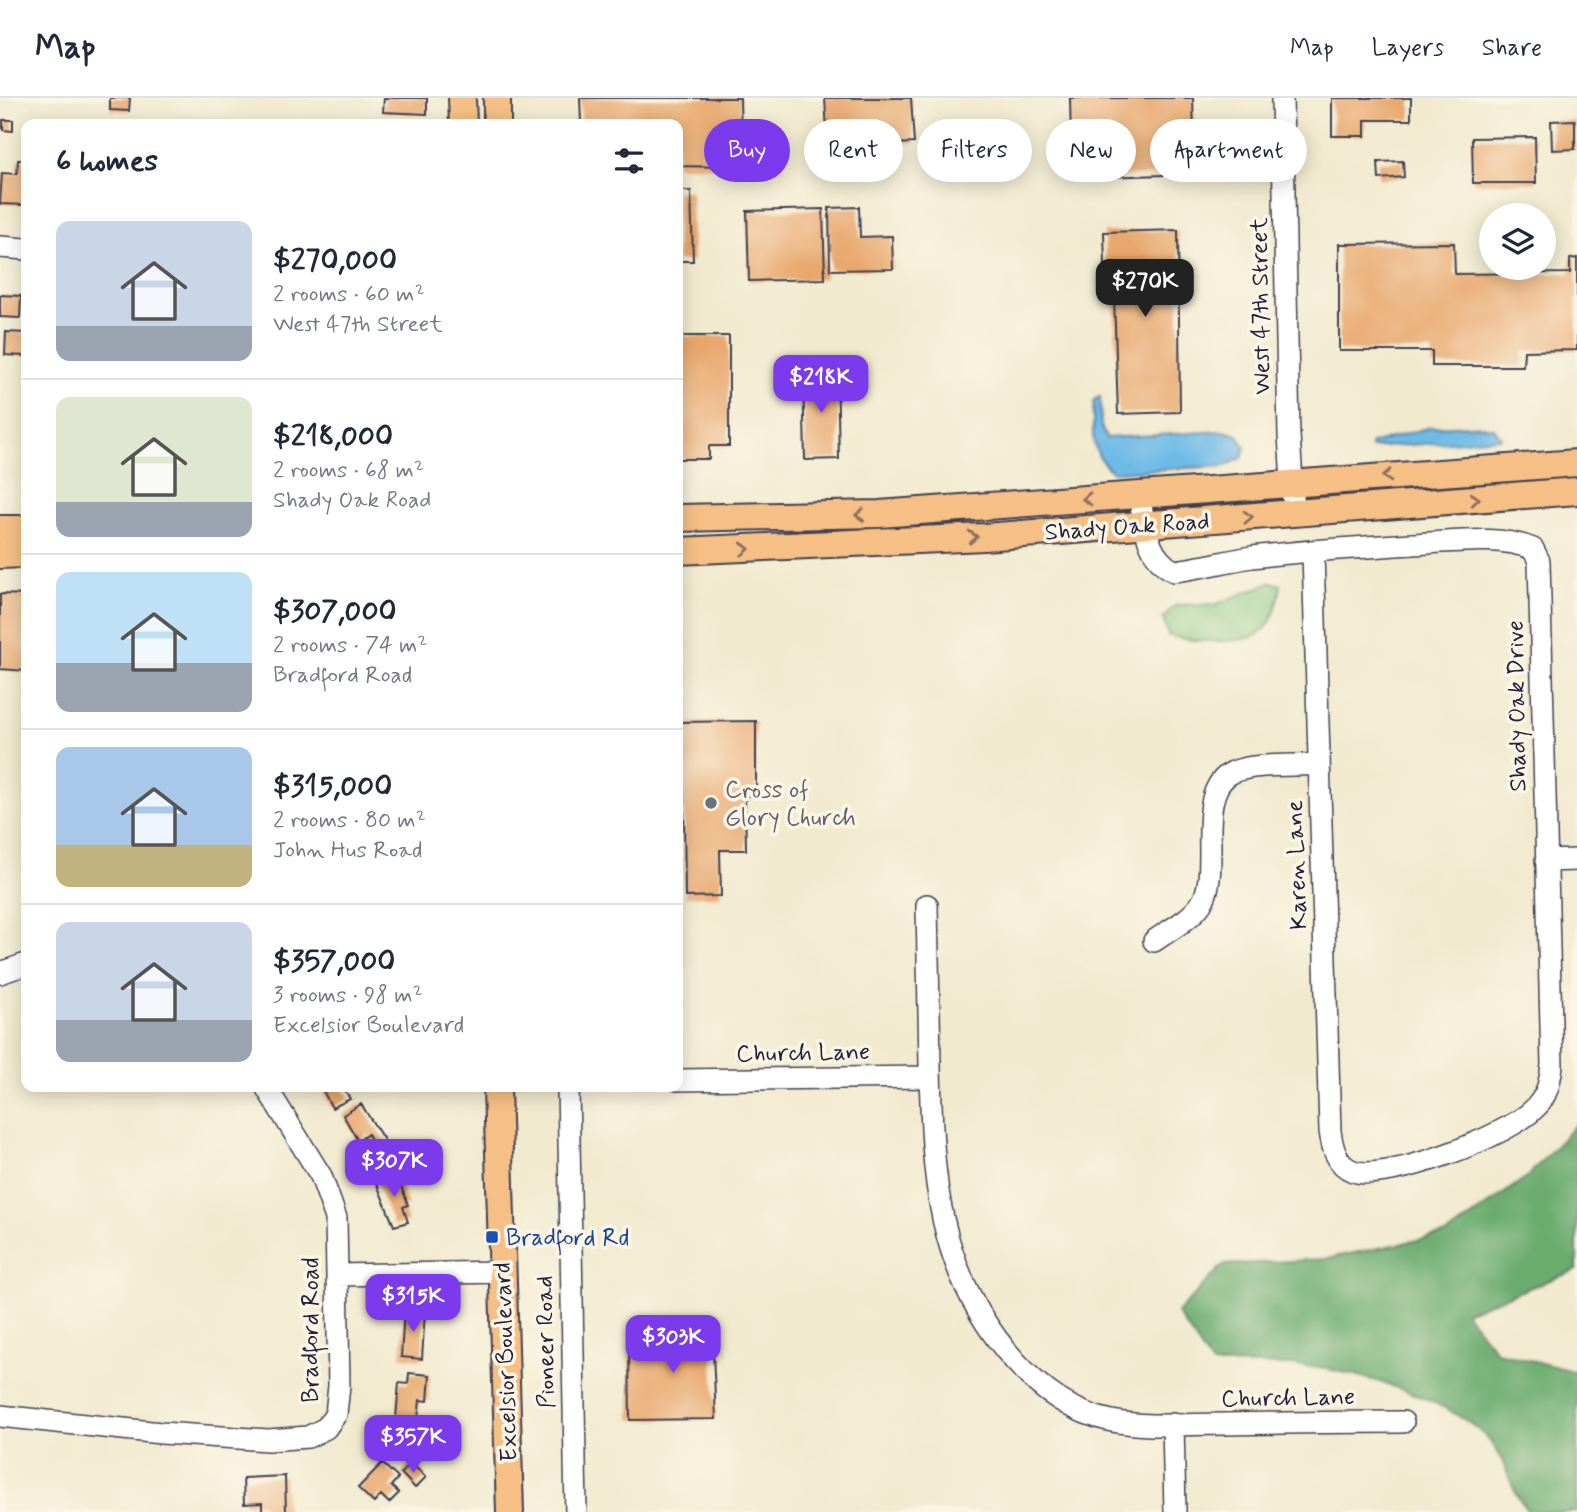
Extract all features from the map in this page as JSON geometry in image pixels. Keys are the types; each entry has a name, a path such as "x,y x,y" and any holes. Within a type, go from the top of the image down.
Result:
{"main road":[{"path":"462,98 463,119"},
{"path":"496,98 497,119"},
{"name":"Shady Oak Road","path":"683,518 879,514 1577,463"},
{"name":"Shady Oak Road","path":"683,551 984,537 1577,491"},
{"path":"683,504 702,504 740,517"},
{"path":"0,529 21,529"},
{"path":"0,555 21,554"},
{"name":"Excelsior Boulevard","path":"497,1092 510,1512"}],"street":[{"name":"West 47th Street","path":"1282,98 1294,513"},
{"path":"0,247 21,249"},
{"name":"Shady Oak Drive","path":"1139,495 1151,546 1158,561 1174,571 1252,557 1476,541 1522,545 1533,550 1539,561 1552,1065 1549,1087 1535,1109 1512,1125 1450,1154 1377,1172 1350,1170"},
{"name":"Karen Lane","path":"1313,552 1330,1131 1332,1148 1350,1170"},
{"path":"1154,941 1192,914 1202,903 1208,886 1213,796 1220,781 1232,772 1245,769 1319,764"},
{"path":"1546,861 1577,860"},
{"name":"Church Lane","path":"927,905 934,1182 942,1224 956,1266 975,1306 999,1343 1053,1397 1081,1412 1142,1425 1403,1422"},
{"path":"0,973 21,966"},
{"name":"Church Lane","path":"683,1080 930,1077"},
{"name":"Bradford Road","path":"0,1416 161,1433 268,1440 309,1437 326,1428 336,1414 339,1385 336,1219 321,1176 269,1092"},
{"name":"Pioneer Road","path":"568,1092 576,1512"},
{"path":"337,1275 502,1272"},
{"path":"1173,1424 1175,1512"}],"green space":[{"path":"1271,582 1281,585 1278,603 1268,625 1256,635 1245,639 1218,641 1168,635 1163,618 1176,605 1217,604"},
{"path":"1577,1123 1577,1270 1465,1312 1497,1352 1577,1372 1577,1512 1529,1512 1517,1495 1491,1442 1453,1413 1429,1401 1377,1381 1327,1369 1281,1365 1212,1365 1177,1313 1223,1265 1324,1259 1448,1234 1528,1176"}],"water":[{"path":"1100,396 1101,426 1106,438 1224,431 1238,435 1245,447 1242,458 1225,466 1113,472 1100,457 1094,440 1094,400"},
{"path":"1474,425 1494,428 1501,438 1371,448 1371,444 1430,427"}],"building":[{"path":"110,98 130,98 129,111 110,110"},
{"path":"384,98 427,98 427,114 383,112"},
{"path":"580,98 740,98 741,119 704,119 704,167 683,166 683,119 581,119"},
{"path":"825,98 911,98 914,143 903,144 903,119 826,119"},
{"path":"1070,98 1193,98 1194,119 1150,119 1150,175 1136,176 1136,119 1071,119"},
{"path":"1332,98 1411,98 1411,120 1365,120 1365,136 1332,136"},
{"path":"3,120 13,120 13,131 3,130"},
{"path":"1575,120 1575,149 1552,150 1551,121"},
{"path":"1535,137 1536,183 1473,183 1472,138"},
{"path":"18,160 21,160 21,205 0,204 2,173 17,174"},
{"path":"1403,161 1404,177 1379,179 1378,162"},
{"path":"683,191 691,191 693,261 683,261"},
{"path":"859,207 860,237 892,236 893,269 830,270 829,208"},
{"path":"823,209 825,279 749,281 747,211"},
{"path":"1178,230 1180,412 1118,414 1114,296 1106,296 1104,232"},
{"path":"1454,243 1455,274 1479,274 1479,280 1556,280 1556,273 1570,273 1570,259 1577,258 1577,350 1524,351 1523,366 1432,366 1432,351 1339,351 1339,244"},
{"path":"0,295 21,296 20,318 0,317"},
{"path":"6,332 21,333 21,356 5,355"},
{"path":"683,336 729,336 729,446 709,446 709,459 683,459"},
{"path":"803,370 837,370 839,459 805,460"},
{"path":"0,594 21,595 21,671 0,669"},
{"name":"Cross of Glory Church","path":"756,721 756,796 745,796 746,850 720,850 721,896 685,897 683,722"},
{"path":"324,1092 346,1092 350,1099 332,1108"},
{"path":"361,1104 391,1151 376,1160 367,1144 372,1141 368,1134 358,1141 343,1115"},
{"path":"397,1175 408,1205 403,1207 408,1222 394,1226 376,1182"},
{"path":"404,1310 425,1311 422,1359 401,1357"},
{"path":"669,1320 670,1332 712,1330 716,1419 630,1420 629,1347 647,1346 647,1321"},
{"path":"409,1373 430,1375 428,1401 420,1400 418,1419 396,1418 399,1383 408,1384"},
{"path":"382,1463 398,1478 391,1486 399,1493 389,1503 381,1495 374,1503 358,1488"},
{"path":"411,1463 426,1477 415,1488 401,1473"},
{"path":"285,1476 286,1512 262,1512 262,1503 244,1504 243,1478"}],"place":[{"name":"Cross of Glory Church","path":"711,803"},
{"name":"Bradford Rd","path":"492,1237"}]}
